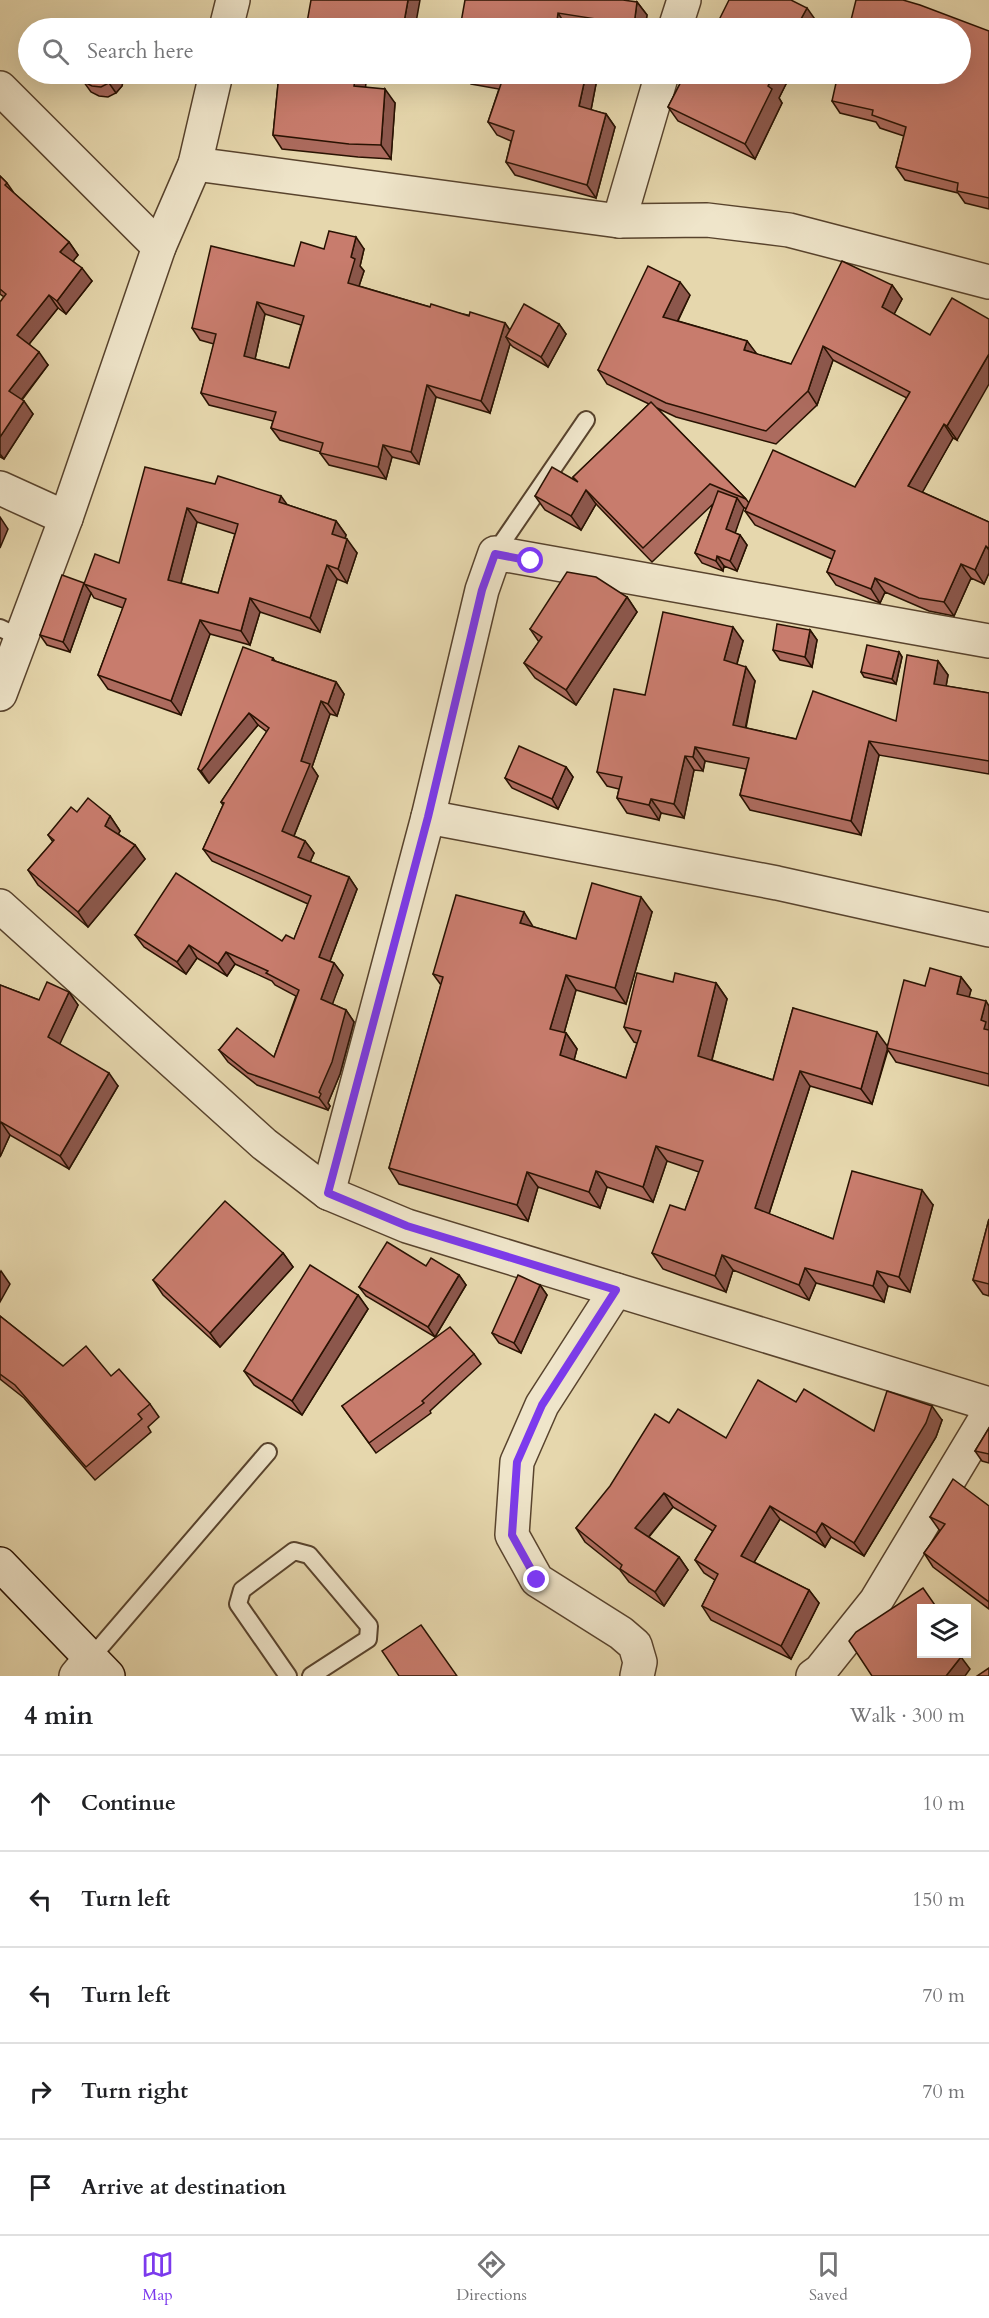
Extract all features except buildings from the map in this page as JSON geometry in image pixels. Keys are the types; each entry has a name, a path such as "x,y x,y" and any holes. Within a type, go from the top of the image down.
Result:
{"street":[{"path":"228,18 233,0"},
{"path":"678,18 684,0"},
{"path":"0,694 10,633 66,518 159,246 195,164 214,84"},
{"path":"619,221 659,84"},
{"path":"0,88 159,246"},
{"path":"195,164 619,221 707,220 789,230 989,282"},
{"path":"0,488 66,518"},
{"path":"328,1193 428,817 482,590 495,554 989,641"},
{"path":"428,817 777,883 989,930"},
{"path":"0,906 264,1144 328,1193 407,1226 989,1404"},
{"path":"616,1290 542,1405 517,1462 512,1535 537,1580 621,1633 635,1645 640,1662 637,1676"},
{"path":"813,1676 820,1671 876,1601 989,1413"},
{"path":"0,1564 91,1670"}],"lane":[{"path":"495,554 586,420"},
{"path":"91,1670 268,1452"},
{"path":"288,1676 238,1604 242,1590 294,1551 309,1555 369,1626 370,1632 368,1639 311,1676"}],"route":[{"path":"531,561 495,554 482,590 428,817 328,1193 407,1226 616,1290 542,1405 517,1462 512,1535 537,1580"}]}
